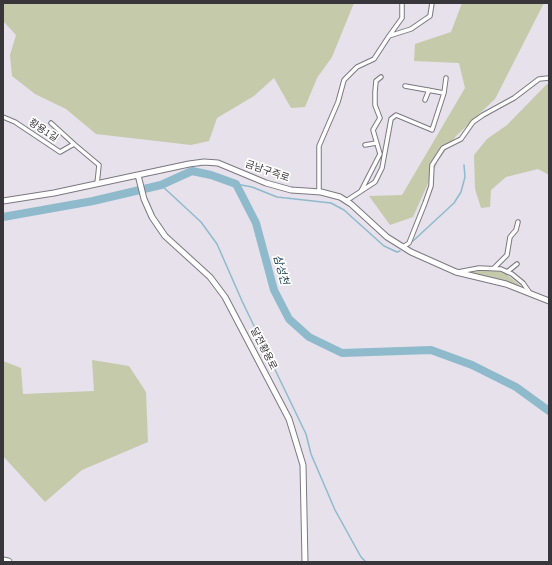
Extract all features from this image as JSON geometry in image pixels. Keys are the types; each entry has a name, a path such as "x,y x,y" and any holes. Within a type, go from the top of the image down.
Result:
{"highway":[{"path":"3,561 8,562"}],"main road":[{"name":"금남구즉로","path":"3,201 138,178 204,162 218,163 266,183 291,190 319,192 340,197 387,237 438,266 506,284 549,301"},
{"name":"달전황용로","path":"138,178 144,199 152,217 165,236 210,277 226,297 289,419 303,465 306,561"}],"street":[{"path":"319,192 320,146 338,102 344,80 357,67 374,59 402,18 402,3"},
{"path":"389,36 411,29 423,22 430,16 432,3"},
{"path":"360,192 380,154 373,130 380,118 376,105 375,92 376,81 381,77"},
{"path":"346,201 375,182 382,168 391,118 396,115 432,130 444,93 446,78"},
{"path":"403,247 409,243 431,186 432,165 443,148 461,139 473,122 483,115 514,98 539,79 549,78"},
{"path":"405,86 444,93"},
{"path":"425,100 429,90"},
{"name":"황용1길","path":"3,117 15,122 60,152 74,144"},
{"name":"황용1길","path":"52,123 99,165 97,184"},
{"path":"365,145 376,143"},
{"path":"494,268 507,255 510,238 516,230 518,222"},
{"path":"507,272 517,264"},
{"path":"458,272 467,269 494,268 507,272 523,283 530,293"}],"green space":[{"path":"3,3 354,3 332,57 317,78 305,107 291,108 274,78 254,96 217,118 209,141 191,145 96,134 66,109 35,94 12,76 10,55 16,35 3,21"},
{"path":"462,3 544,3 495,99 456,136 438,161 413,217 390,225 369,196 402,195 465,88 459,63 414,61 415,44 451,32"},
{"path":"547,84 549,84 549,175 538,169 506,177 491,190 490,207 481,208 475,189 474,155 487,139 507,125"},
{"path":"483,270 498,270 506,274 521,286 469,273"},
{"path":"92,360 129,366 146,392 148,442 82,470 45,502 3,456 3,361 21,368 23,394 94,391"}],"waterway":[{"path":"413,241 454,203 461,192 465,177 464,165"},
{"name":"삼성천","path":"3,217 93,201 161,185 192,171 211,175 236,184 256,223 274,290 289,319 309,337 342,353 431,350 472,365 516,387 549,411"},
{"path":"236,184 252,187 277,197 331,203 344,210 384,246 397,252 400,251"},
{"path":"161,185 201,222 217,244 242,301 306,434 311,454 335,510 361,557 366,562"}]}
